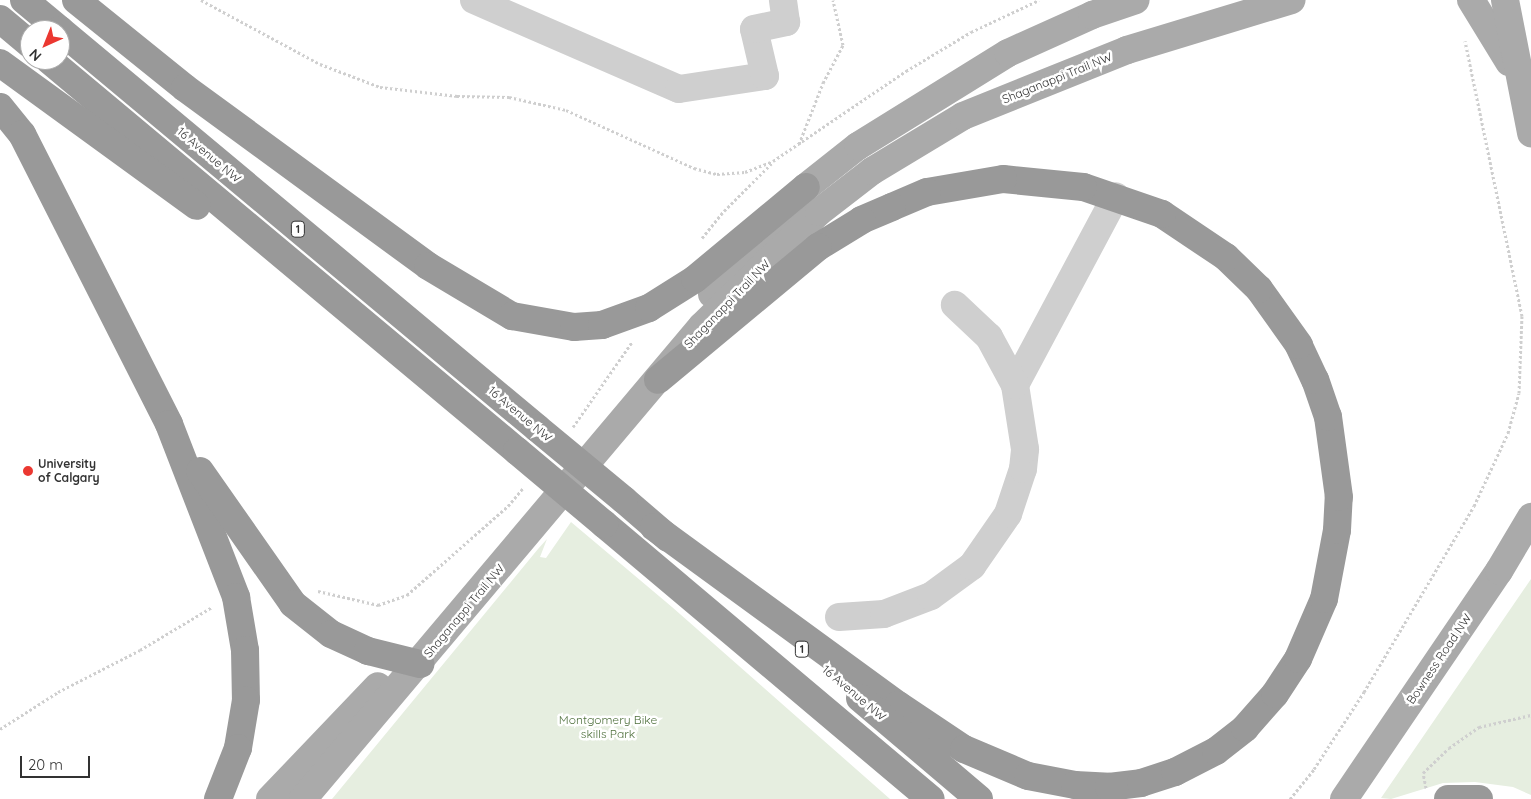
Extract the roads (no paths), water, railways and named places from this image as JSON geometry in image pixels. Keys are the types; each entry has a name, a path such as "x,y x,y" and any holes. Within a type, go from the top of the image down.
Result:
{"highway":[{"name":"16 Avenue NW","path":"24,0 48,20"},
{"path":"76,0 185,88 428,266 512,316 574,327 602,325 649,308 696,279 806,187"},
{"path":"0,19 20,36"},
{"name":"16 Avenue NW","path":"70,38 979,799"},
{"path":"0,63 388,344"},
{"name":"1","path":"61,70 518,451 931,799"},
{"path":"0,108 22,134 169,424 236,598 245,650 246,700 238,748 218,799"},
{"path":"654,527 898,705 964,749 1028,776 1075,786 1109,787 1141,783 1176,772 1216,751 1245,728 1275,694 1313,628 1324,599 1337,530 1336,457 1328,417 1299,345 1259,289 1226,257 1192,232 1162,214 1116,196 1083,187 1003,179 928,192 862,220 818,247 658,380"},
{"path":"169,424 293,604 331,634 368,651 411,662"},
{"path":"836,719 912,799"},
{"path":"1448,799 1479,799"}],"main road":[{"name":"Shaganappi Trail NW","path":"303,799 642,373 806,187 858,146 1000,58 1092,15 1136,0"},
{"name":"Shaganappi Trail NW","path":"270,799 411,662 658,380 702,326 819,212 872,171 963,116 1126,50 1292,0"},
{"path":"1472,0 1520,82"},
{"path":"1505,0 1531,133"},
{"name":"Bowness Road NW","path":"1344,799 1500,571 1531,517"}],"lane":[{"path":"474,0 679,89 765,76 754,29 786,22 782,0"},
{"path":"1015,385 1116,196"},
{"path":"839,617 884,614 931,596 972,566 991,542 1008,514 1023,469 1025,429 1015,385 989,337 955,304"}],"place":[{"name":"University of Calgary","path":"28,471"}],"park label":[{"name":"Montgomery Bike skills Park","path":"608,727"}]}
